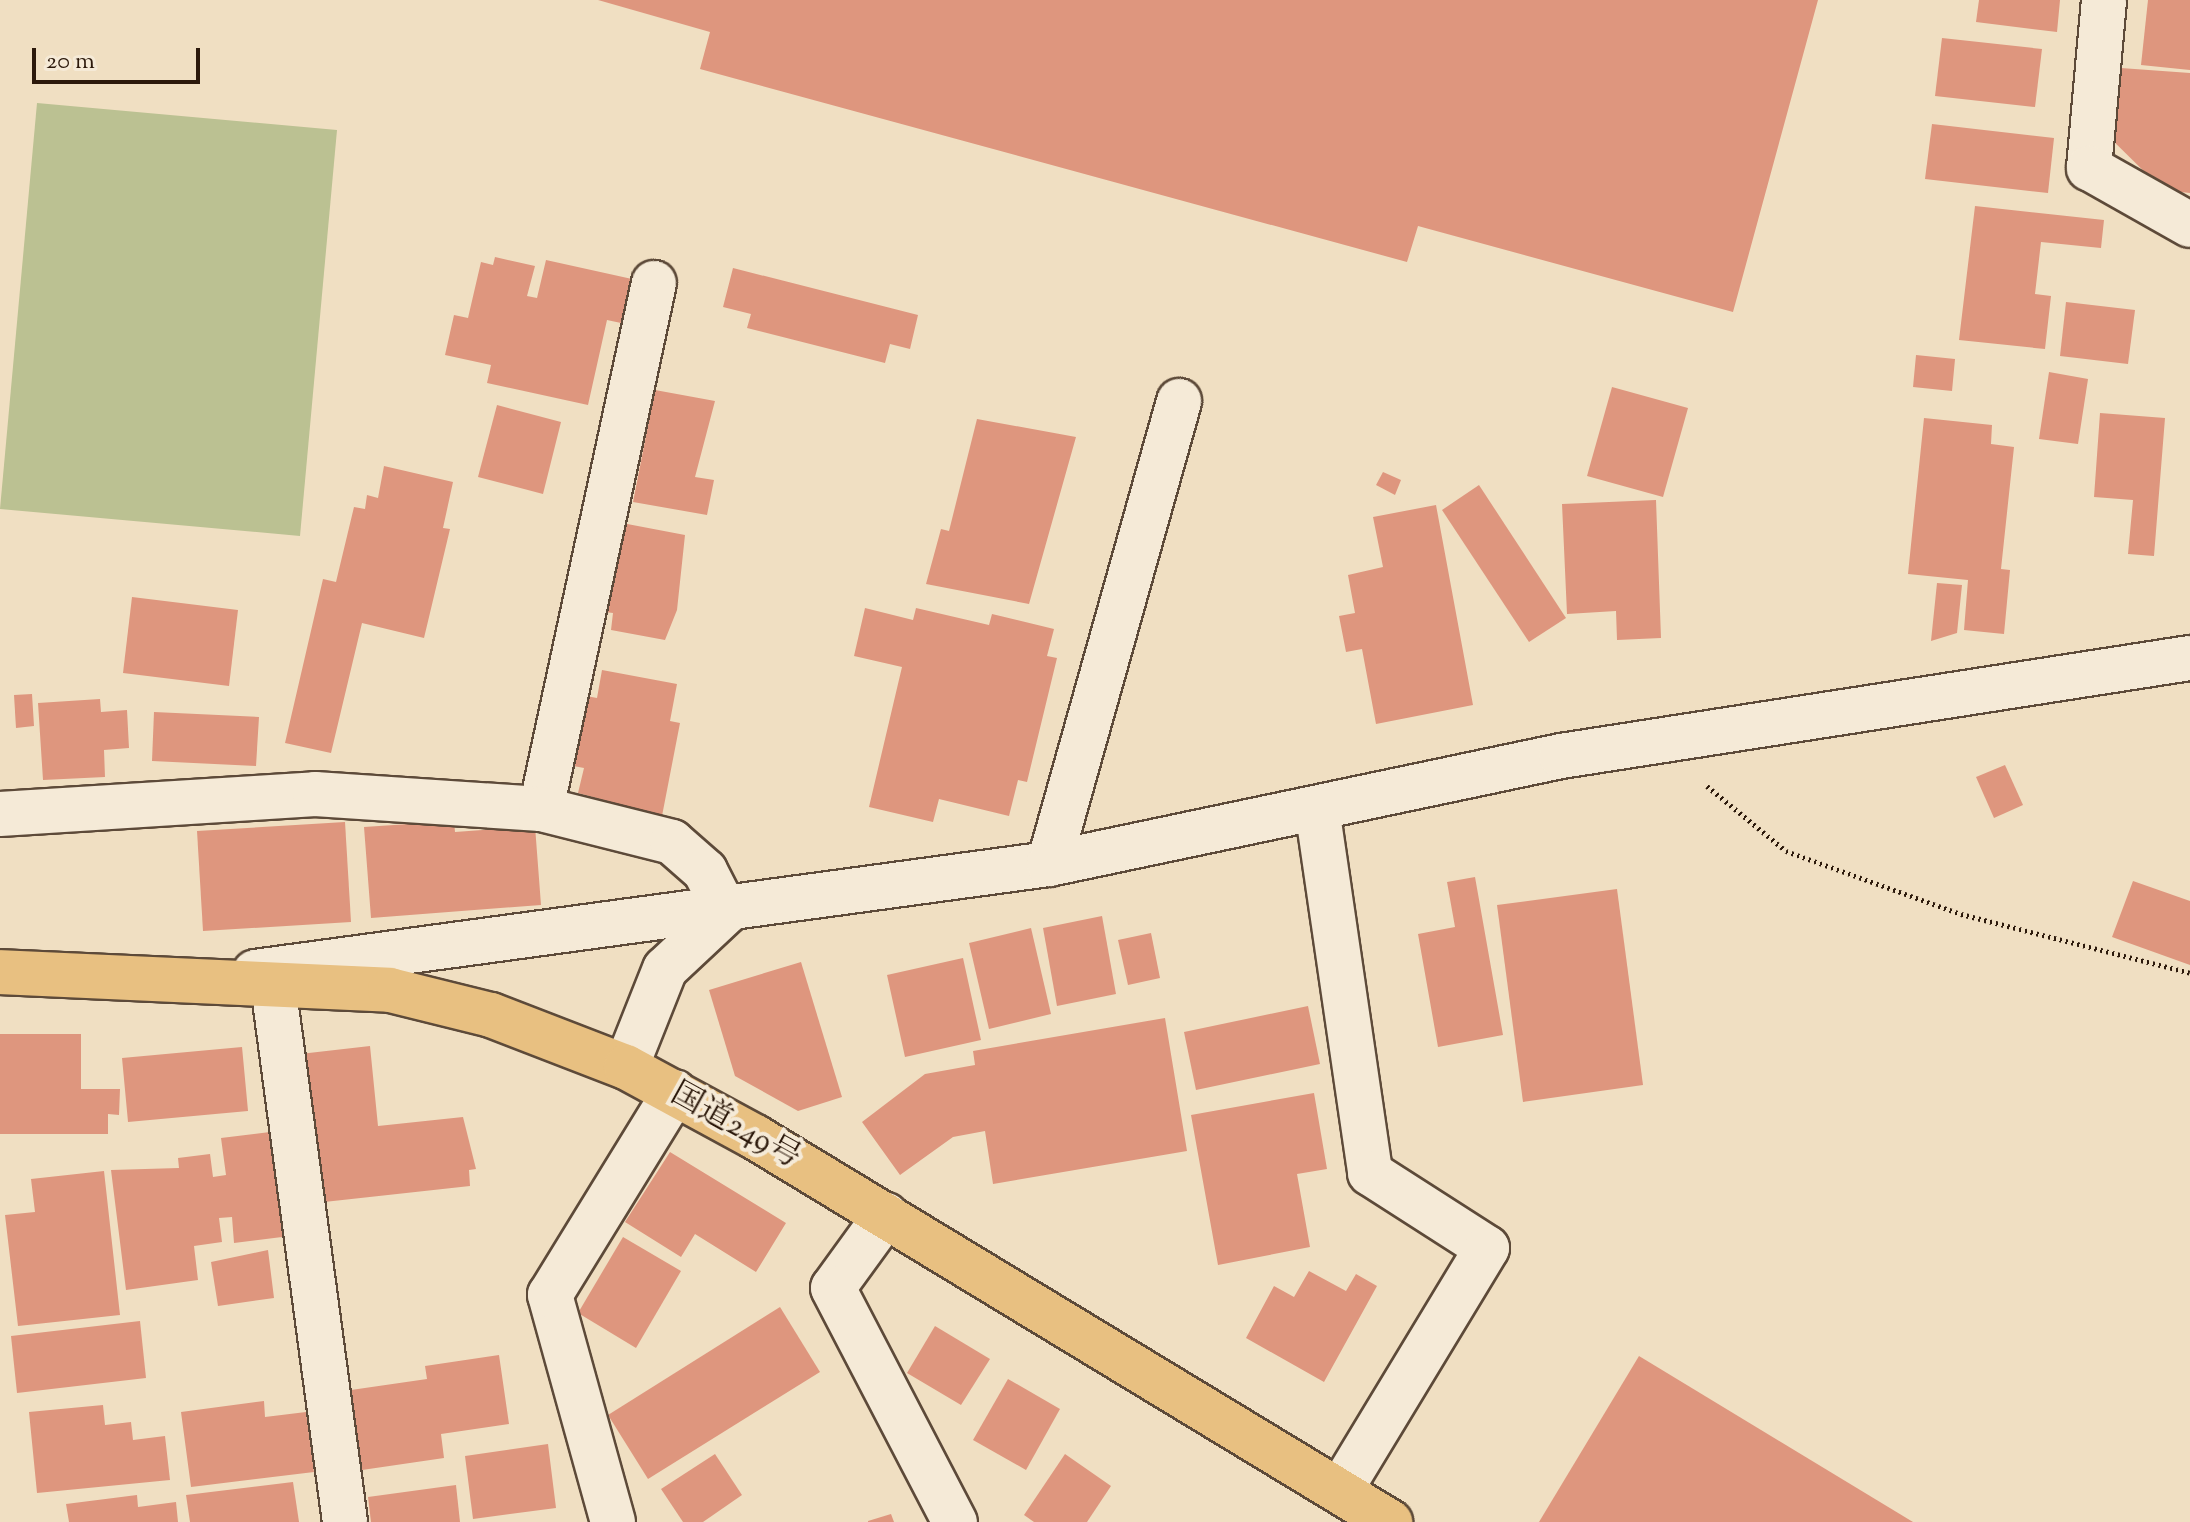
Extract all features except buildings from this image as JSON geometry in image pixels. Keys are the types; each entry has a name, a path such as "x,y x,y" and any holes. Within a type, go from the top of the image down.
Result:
{"highway":[{"name":"国道249号","path":"0,972 390,990 491,1015 626,1067 675,1092 886,1215 1390,1522"}],"street":[{"path":"2104,0 2089,168 2190,225"},
{"path":"541,809 654,283"},
{"path":"1049,864 1179,401"},
{"path":"193,980 726,912 1049,864 1660,741 2189,648"},
{"path":"0,814 315,794 541,809 672,842 705,871 726,912"},
{"path":"1317,808 1370,1173 1487,1248 1340,1491"},
{"path":"626,1067 665,969 726,912"},
{"path":"273,985 345,1522"},
{"path":"613,1522 550,1295 675,1092"},
{"path":"886,1215 833,1288 955,1522"}],"path":[{"path":"1660,741 1786,851 1961,914 2190,973"}],"green space":[{"path":"37,103 337,130 300,536 0,509"}]}
